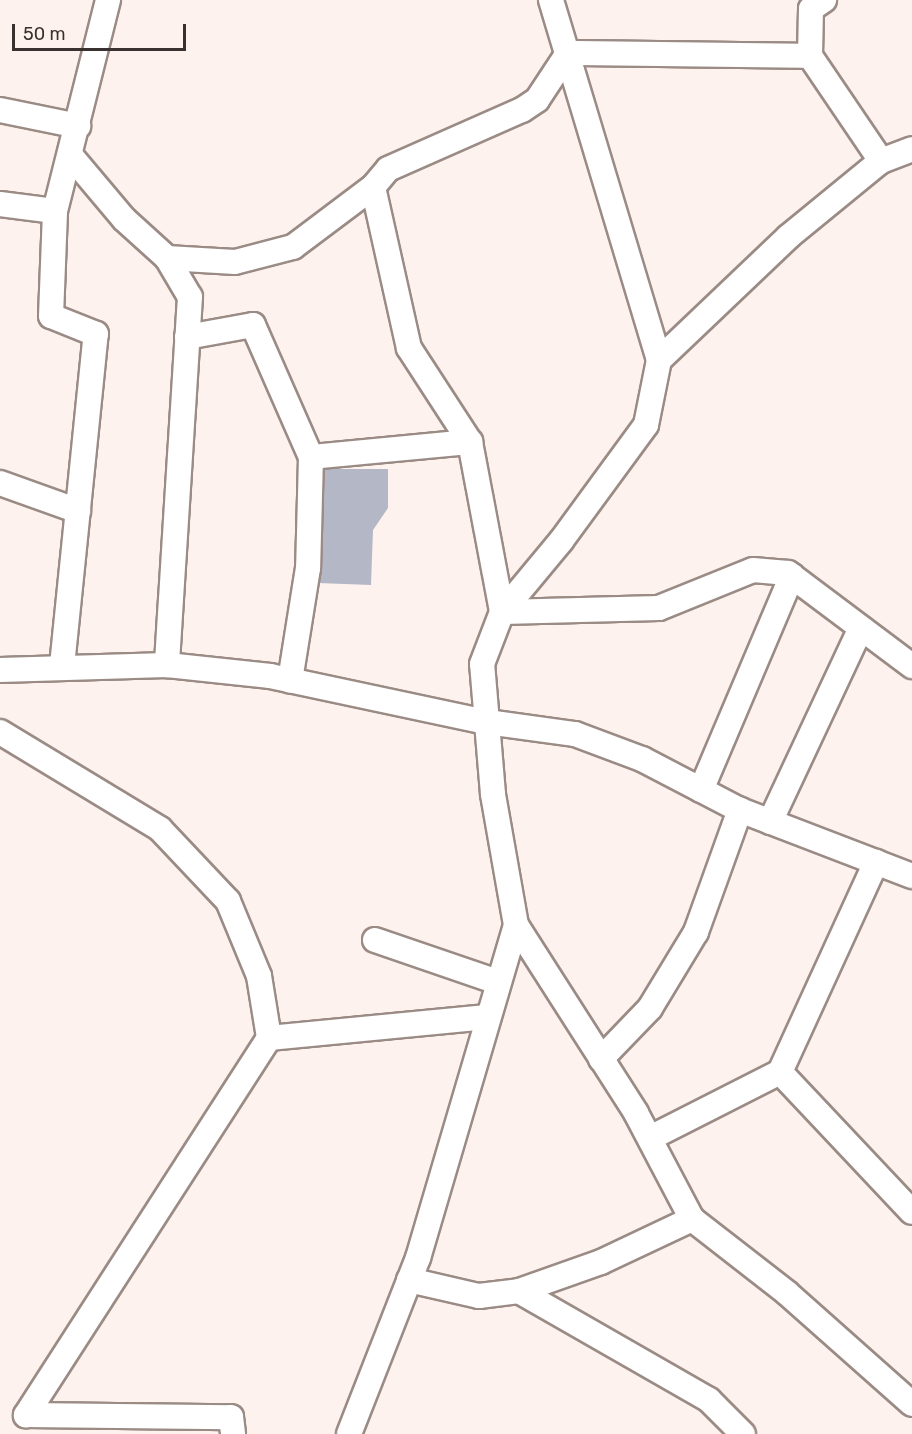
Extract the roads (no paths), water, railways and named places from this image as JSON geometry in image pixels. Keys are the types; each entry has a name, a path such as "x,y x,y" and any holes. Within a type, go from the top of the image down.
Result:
{"street":[{"path":"62,666 96,334 51,316 55,211 108,0"},
{"path":"551,0 659,360 646,425 561,541 502,612 482,663 493,794 516,925 650,1138 692,1219 787,1293 912,1404"},
{"path":"824,0 811,9 810,56 881,161"},
{"path":"568,53 810,56"},
{"path":"167,258 235,262 293,247 373,187 388,169 529,105 568,53"},
{"path":"0,110 78,126"},
{"path":"659,360 788,237 881,161 912,148"},
{"path":"70,156 124,219 167,258 190,297 166,665"},
{"path":"373,187 410,348 470,442 502,612"},
{"path":"0,204 55,211"},
{"path":"187,337 253,325 311,458 308,568 290,681"},
{"path":"311,458 470,442"},
{"path":"0,483 78,511"},
{"path":"502,612 659,608 753,570 792,576 912,666"},
{"path":"701,790 792,576"},
{"path":"770,822 861,628"},
{"path":"0,670 62,666 166,665 290,681 487,722 575,734 642,759 740,810 912,876"},
{"path":"0,732 160,829 228,901 260,976 269,1038 26,1415 231,1417 232,1434"},
{"path":"601,1059 650,1008 696,932 740,810"},
{"path":"650,1138 780,1072 876,862"},
{"path":"349,1434 409,1280 516,925"},
{"path":"375,940 498,982"},
{"path":"269,1038 488,1017"},
{"path":"780,1072 912,1212"},
{"path":"409,1280 479,1296 519,1291 602,1262 692,1219"},
{"path":"519,1291 709,1400 743,1434"}]}
